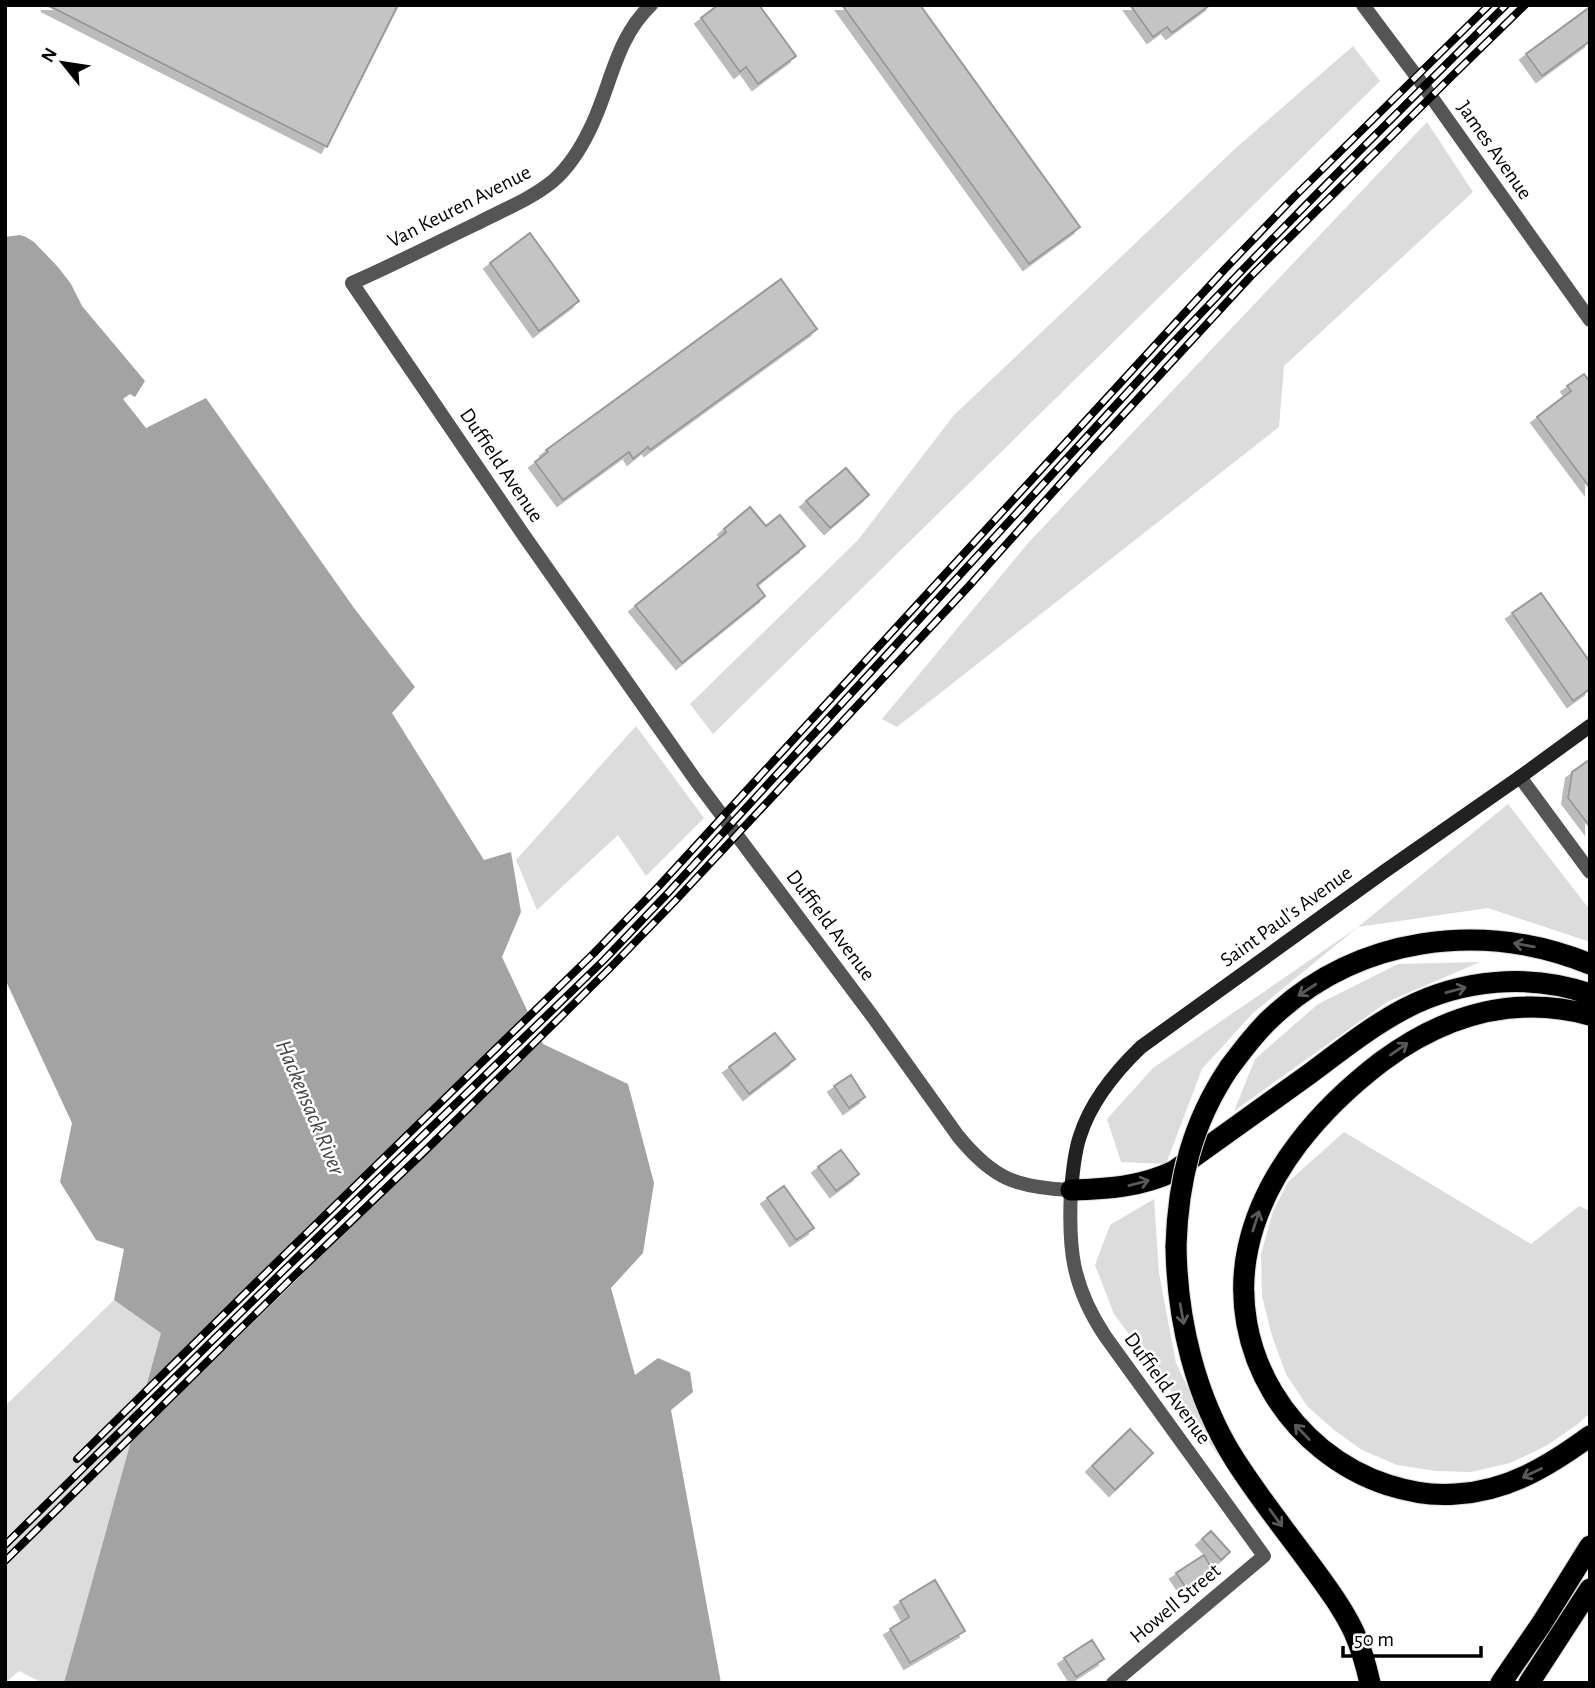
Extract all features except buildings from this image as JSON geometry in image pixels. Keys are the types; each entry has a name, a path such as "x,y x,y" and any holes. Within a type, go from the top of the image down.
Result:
{"highway":[{"path":"1370,1683 1354,1633 1342,1609 1234,1458 1209,1410 1184,1328 1178,1284 1176,1246 1179,1204 1188,1156 1205,1109 1229,1068 1259,1030 1323,979 1353,964 1398,948 1469,939 1541,948 1590,964"},
{"path":"1071,1190 1132,1186 1174,1171 1380,1023 1420,1002 1463,988 1507,981 1551,984 1590,994"},
{"path":"1590,1015 1536,1007 1504,1008 1473,1014 1426,1033 1371,1070 1322,1117 1289,1156 1272,1183 1248,1246 1244,1296 1256,1357 1286,1413 1320,1449 1373,1480 1419,1492 1453,1495 1470,1493 1503,1486 1534,1473 1590,1436"},
{"path":"1501,1683 1590,1546"},
{"path":"1529,1683 1590,1589"},
{"path":"1544,1683 1590,1615"}],"street":[{"name":"Van Keuren Avenue","path":"352,283 531,197 554,180 572,159 590,130 620,47 635,23 651,5"},
{"name":"James Avenue","path":"1363,5 1590,320"},
{"name":"Duffield Avenue","path":"352,283 697,782 877,1022 958,1136 979,1160 1000,1175 1028,1186 1071,1190 1070,1244 1087,1307 1105,1336 1264,1556"},
{"name":"Saint Paul's Avenue","path":"1071,1190 1076,1152 1085,1122 1108,1083 1141,1047 1590,726"},
{"path":"1520,777 1590,872"},
{"name":"Howell Street","path":"1113,1683 1264,1556"}],"shaded area":[{"path":"1353,46 1380,81 713,734 690,704 858,540 954,415 1238,146"},
{"path":"1427,122 1473,192 1284,366 1279,427 897,727 882,719 1029,542"},
{"path":"636,726 704,818 646,876 618,835 537,910 516,860"},
{"path":"1508,804 1590,910 1590,942 1488,908 1358,927"},
{"path":"1358,927 1253,1013 1202,1069 1166,1164 1121,1162 1107,1119 1153,1068"},
{"path":"1480,962 1387,1002 1234,1111 1255,1059 1318,1004 1398,964"},
{"path":"1344,1132 1531,1244 1579,1206 1590,1211 1590,1413 1578,1424 1546,1446 1510,1463 1471,1472 1436,1471 1397,1465 1362,1450 1307,1406 1286,1374 1272,1336 1262,1296 1261,1254 1273,1211 1288,1182"},
{"path":"1154,1199 1159,1273 1176,1363 1225,1464 1114,1314 1095,1265 1110,1225"},
{"path":"114,1300 162,1333 143,1437 65,1683 43,1683 19,1671 5,1683 5,1406"}],"water":[{"name":"Hackensack River","path":"20,235 34,242 58,267 71,284 82,306 145,381 135,397 130,394 123,399 146,428 206,398 354,608 415,687 392,713 484,860 511,852 521,912 502,957 543,1044 628,1084 654,1183 643,1253 611,1288 635,1375 658,1358 690,1372 693,1392 671,1410 721,1683 64,1683 161,1333 114,1300 124,1249 96,1240 60,1182 72,1123 5,979 5,237"}],"pier":[{"path":"532,1011 544,1037 127,1446 141,1393"}],"railway":[{"path":"77,1459 594,953 659,886 1224,270 1293,198 1489,5"},
{"path":"5,1545 604,960 1169,347 1294,217 1506,5"},
{"path":"5,1561 611,967 969,586 1251,276 1525,5"}]}
